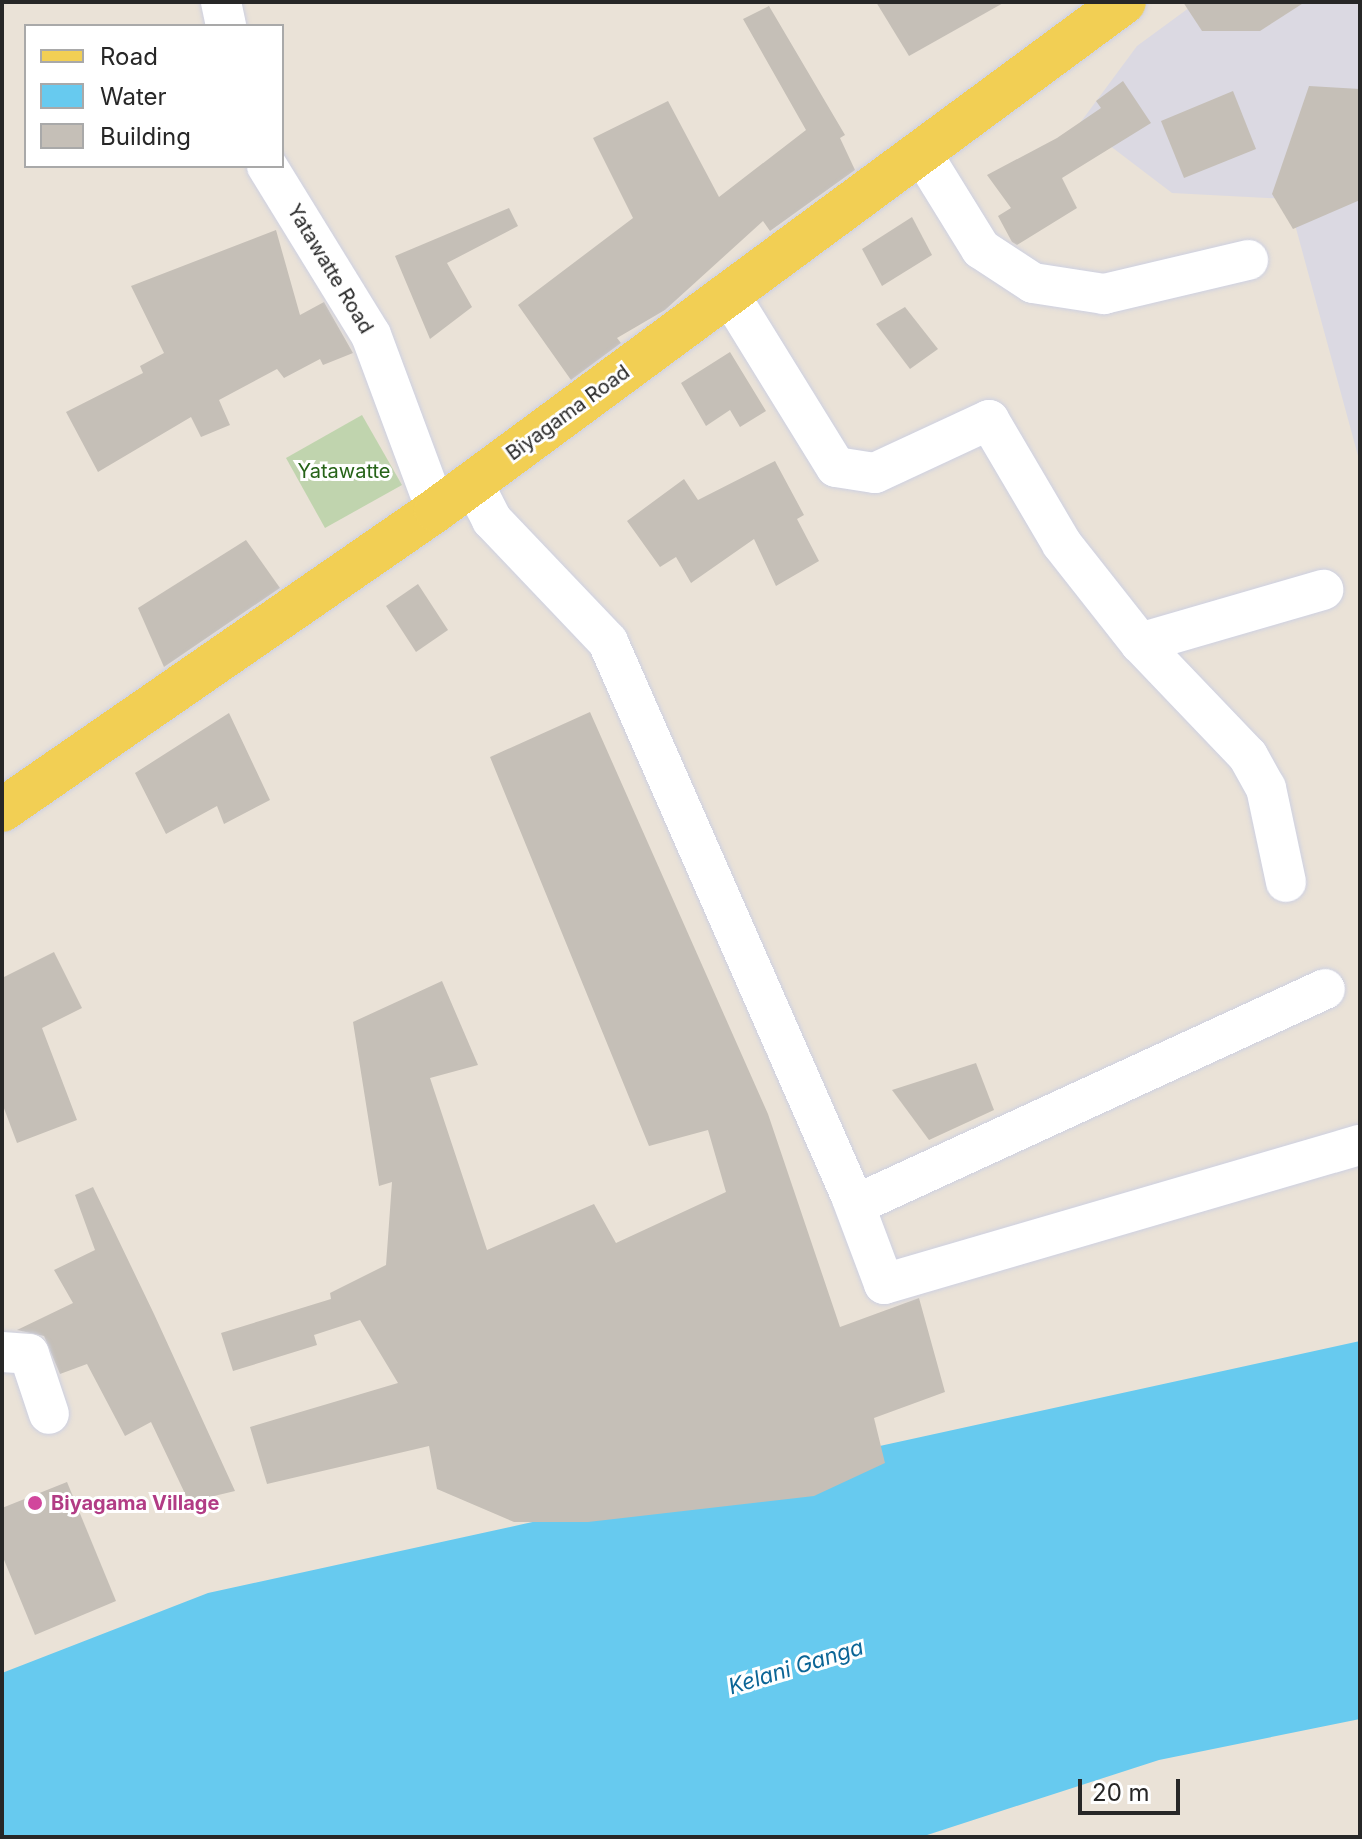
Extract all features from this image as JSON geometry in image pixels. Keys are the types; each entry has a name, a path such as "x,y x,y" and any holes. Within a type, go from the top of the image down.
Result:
{"main road":[{"name":"Biyagama Road","path":"2,810 436,510 1124,2"}],"street":[{"path":"221,2 226,24"},
{"path":"921,152 981,249 1033,283 1104,294 1248,260"},
{"name":"Yatawatte Road","path":"268,168 371,335 436,510"},
{"path":"729,294 836,467 875,473 989,420 1062,544 1140,643 1248,756 1266,788 1286,882"},
{"path":"473,483 492,520 608,642 855,1205 1325,989"},
{"path":"1140,643 1323,590"},
{"path":"851,1196 884,1284 1360,1145"},
{"path":"2,1352 29,1354 49,1414"}],"shaded area":[{"path":"1197,2 1360,2 1360,463 1288,199 1172,193 1080,123 1137,46"}],"green space":[{"name":"Yatawatte","path":"362,415 402,485 325,528 286,458"}],"water":[{"name":"Kelani Ganga","path":"1360,1341 1360,1719 1159,1760 921,1837 2,1837 2,1673 208,1593"}],"building":[{"path":"876,2 1005,2 909,56"},
{"path":"1183,2 1305,2 1260,31 1202,31"},
{"path":"769,6 845,135 840,138 855,170 770,231 763,221 665,310 617,338 621,343 571,380 518,305 633,218 593,138 668,101 719,197 806,130 743,19"},
{"path":"1123,81 1151,123 1062,178 1077,208 1017,245 1012,242 998,216 1011,208 987,175 1057,138 1101,108 1096,101"},
{"path":"1309,86 1360,89 1360,200 1293,229 1272,194"},
{"path":"1233,91 1256,149 1184,178 1161,121"},
{"path":"509,208 518,226 447,263 472,307 430,339 395,256"},
{"path":"912,217 932,255 882,286 862,249"},
{"path":"276,230 300,315 324,302 353,353 323,365 320,359 284,378 277,369 219,400 230,425 201,437 191,417 98,472 66,412 143,373 140,366 164,353 131,286"},
{"path":"905,307 938,349 910,369 876,324"},
{"path":"730,352 766,411 740,427 730,410 706,426 681,383"},
{"path":"775,461 804,515 797,519 819,561 776,586 754,539 691,583 676,557 660,567 627,521 684,479 698,500"},
{"path":"246,540 280,588 164,667 138,608"},
{"path":"418,584 448,630 416,652 386,606"},
{"path":"590,712 768,1114 840,1327 919,1298 945,1392 874,1418 885,1463 814,1496 588,1522 514,1522 437,1489 429,1446 267,1484 250,1427 398,1383 360,1320 314,1335 317,1345 233,1371 221,1333 331,1299 330,1293 386,1265 392,1182 379,1186 353,1022 442,981 478,1065 430,1078 487,1250 594,1204 616,1243 726,1192 708,1130 649,1146 490,757"},
{"path":"229,713 270,800 224,824 217,806 166,834 135,773"},
{"path":"54,952 82,1008 42,1028 77,1120 17,1143 2,1103 2,978"},
{"path":"976,1063 994,1110 929,1140 892,1090"},
{"path":"93,1187 235,1491 189,1502 151,1422 125,1436 87,1364 60,1374 44,1336 17,1330 73,1303 54,1270 95,1250 75,1195"},
{"path":"67,1482 116,1601 35,1635 2,1555 2,1508"}],"place":[{"name":"Biyagama Village","path":"35,1503"}]}
